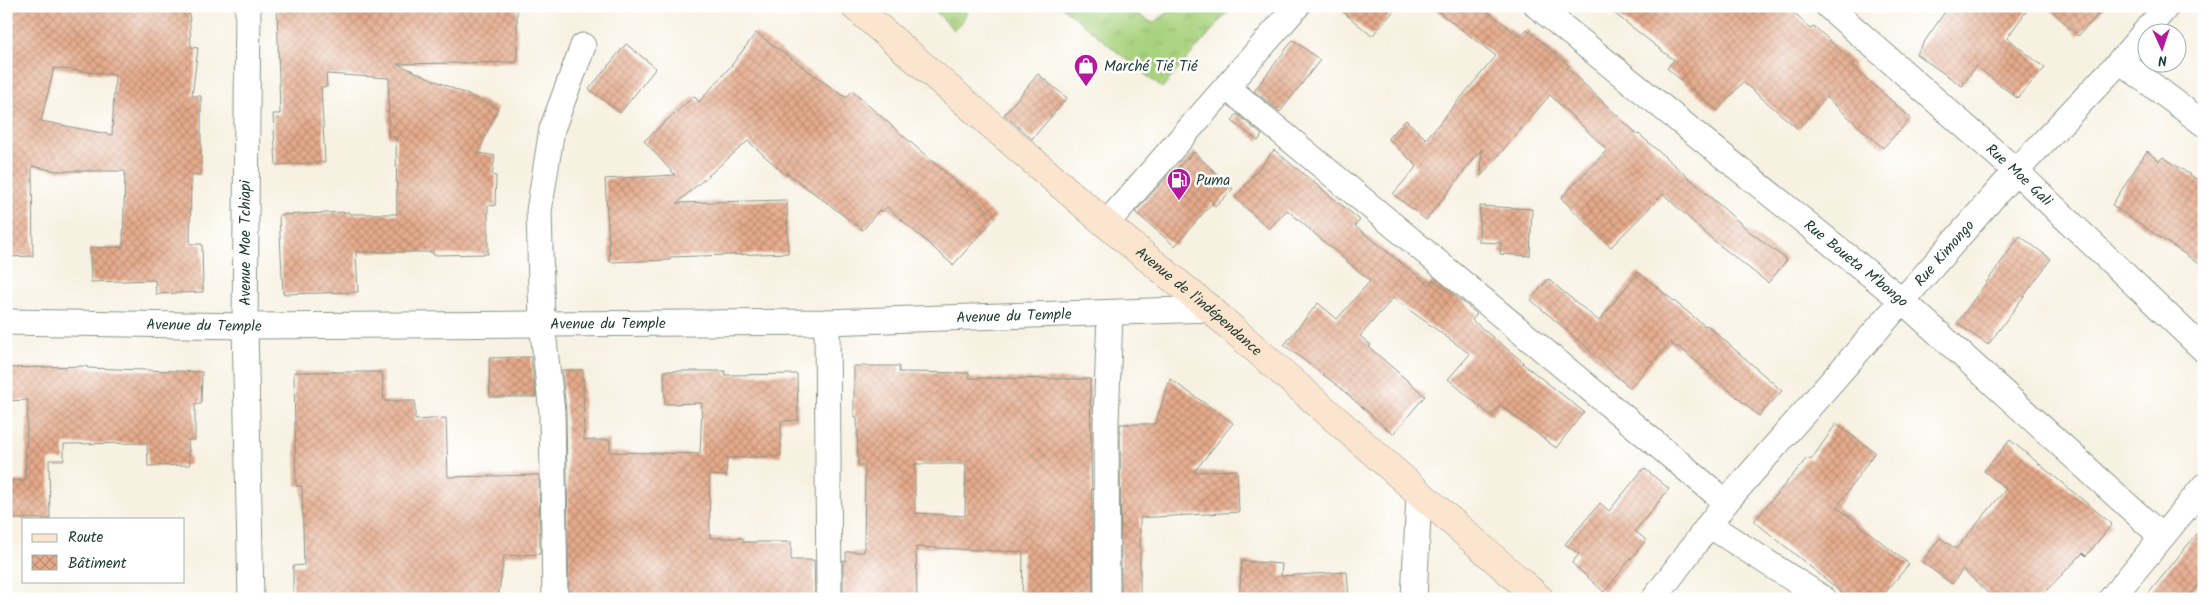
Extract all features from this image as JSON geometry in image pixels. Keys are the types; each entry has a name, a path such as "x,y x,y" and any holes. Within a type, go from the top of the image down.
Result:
{"street":[{"name":"Avenue Moe Tchiapi","path":"248,6 245,326 251,599"},
{"name":"Avenue de l'indépendance","path":"854,6 1106,224 1210,309 1419,495 1540,599"},
{"path":"1106,224 1297,6"},
{"name":"Rue Boueta M'bongo","path":"1537,6 1903,301 2161,536"},
{"name":"Rue Moe Gali","path":"1828,6 2016,171 2204,350"},
{"name":"Rue Kimongo","path":"1654,599 1726,502 2016,171 2120,61 2167,6"},
{"path":"555,599 552,412 542,323 538,211 552,129 583,46"},
{"path":"2120,61 2204,124"},
{"path":"1227,87 1726,502"},
{"name":"Avenue du Temple","path":"6,322 245,326 827,322 1110,314 1210,309"},
{"path":"1107,599 1106,421 1110,314"},
{"path":"827,322 829,599"},
{"path":"2111,599 2204,486"},
{"path":"1414,599 1419,495"},
{"path":"1708,525 1824,599"}],"green space":[{"path":"930,6 970,6 963,20 954,30"},
{"path":"1061,6 1121,6 1153,23 1176,7 1233,6 1162,88"}],"building":[{"path":"6,6 189,6 191,47 198,48 192,96 201,96 201,175 191,175 190,244 202,244 203,292 156,294 155,280 91,282 90,248 123,247 125,171 57,171 32,166 33,256 6,257","holes":["54,68 115,75 112,135 41,121"]},
{"path":"277,6 517,6 517,62 397,64 498,108 478,153 495,156 492,175 496,176 495,206 488,205 488,254 433,255 433,252 356,252 358,292 283,294 279,215 349,212 349,214 397,214 396,137 388,137 389,78 326,74 327,87 321,87 325,162 276,165 273,114 280,114"},
{"path":"1336,6 1398,6 1372,36"},
{"path":"1431,6 1481,6 1520,37 1527,29 1569,66 1567,68 1638,135 1749,231 1787,260 1768,283 1713,240 1663,194 1611,247 1561,198 1607,150 1550,95 1481,176 1482,149 1426,220 1393,194 1417,166 1388,138 1406,120 1426,139 1496,56"},
{"path":"1605,6 1786,6 1811,29 1814,26 1855,64 1852,66 1911,118 1883,148 1826,97 1798,129 1743,82 1717,111 1667,68 1674,60"},
{"path":"1949,6 2030,6 2007,38 2045,68 2017,98 1976,66 1962,86 1916,54"},
{"path":"2047,6 2106,6 2078,36"},
{"path":"756,33 846,98 852,91 996,217 953,265 887,207 882,212 879,210 863,230 786,172 787,176 748,141 677,203 787,200 788,253 670,257 670,260 610,262 605,179 675,175 644,141 694,96 699,102 731,66"},
{"path":"1293,40 1320,60 1280,112 1254,91"},
{"path":"626,44 656,68 620,113 589,89"},
{"path":"1038,74 1067,98 1032,139 1004,115"},
{"path":"1237,114 1262,135 1258,141 1232,121"},
{"path":"1274,150 1360,220 1355,226 1429,285 1433,280 1463,302 1477,314 1472,320 1584,412 1556,448 1500,405 1491,416 1448,379 1470,354 1393,298 1360,336 1371,345 1369,347 1425,396 1393,434 1338,386 1284,345 1318,303 1337,319 1370,281 1287,210 1269,229 1235,198"},
{"path":"2147,151 2159,161 2163,157 2204,184 2204,267 2112,205"},
{"path":"1194,152 1233,189 1215,207 1212,203 1175,246 1135,212 1171,172 1173,173"},
{"path":"1480,206 1532,209 1530,256 1500,254 1501,243 1479,242"},
{"path":"2020,236 2051,259 1988,345 1957,323"},
{"path":"1638,272 1705,326 1707,325 1782,391 1759,416 1678,346 1677,348 1670,342 1630,388 1591,351 1531,300 1548,279 1599,321"},
{"path":"531,357 536,397 490,397 489,358"},
{"path":"87,366 87,368 202,372 201,404 195,404 195,440 188,440 190,465 148,466 147,443 64,444 64,460 49,460 50,518 6,519 6,481 25,481 28,400 6,401 6,368"},
{"path":"854,366 899,366 899,372 969,373 969,378 1090,379 1093,597 1082,597 1082,599 1022,599 1023,552 916,547 917,599 843,599 843,560 846,561 846,552 864,552 865,465 858,465 857,417 854,416","holes":["915,464 966,464 965,516 915,513"]},
{"path":"562,370 583,370 584,440 610,440 610,452 700,454 702,403 665,404 664,371 725,371 725,375 797,374 798,420 781,421 781,456 727,458 726,476 709,475 710,538 743,538 743,542 791,542 791,560 814,560 815,599 569,599 566,412"},
{"path":"294,372 382,372 384,401 415,401 415,420 446,418 448,477 539,475 540,554 504,556 498,599 293,599 293,566 304,565 302,486 296,486"},
{"path":"1170,379 1233,423 1194,472 1237,470 1239,512 1140,518 1140,596 1121,596 1120,424 1155,424"},
{"path":"1836,424 1875,452 1837,507 1909,564 1880,599 1850,599 1754,521 1807,458 1811,460"},
{"path":"2010,440 2112,524 2086,556 2083,553 2038,599 1994,599 1963,569 1952,584 1922,562 1940,538 1956,549 2006,489 1984,471"},
{"path":"1644,468 1669,489 1635,531 1646,540 1604,592 1572,563 1579,554 1565,544 1600,503 1609,511"},
{"path":"2204,525 2204,578 2187,599 2144,599"},
{"path":"1242,561 1282,564 1281,576 1347,572 1349,599 1239,599"}],"place":[{"name":"Marché Tié Tié","path":"1086,87"},
{"name":"Puma","path":"1179,201"}]}
